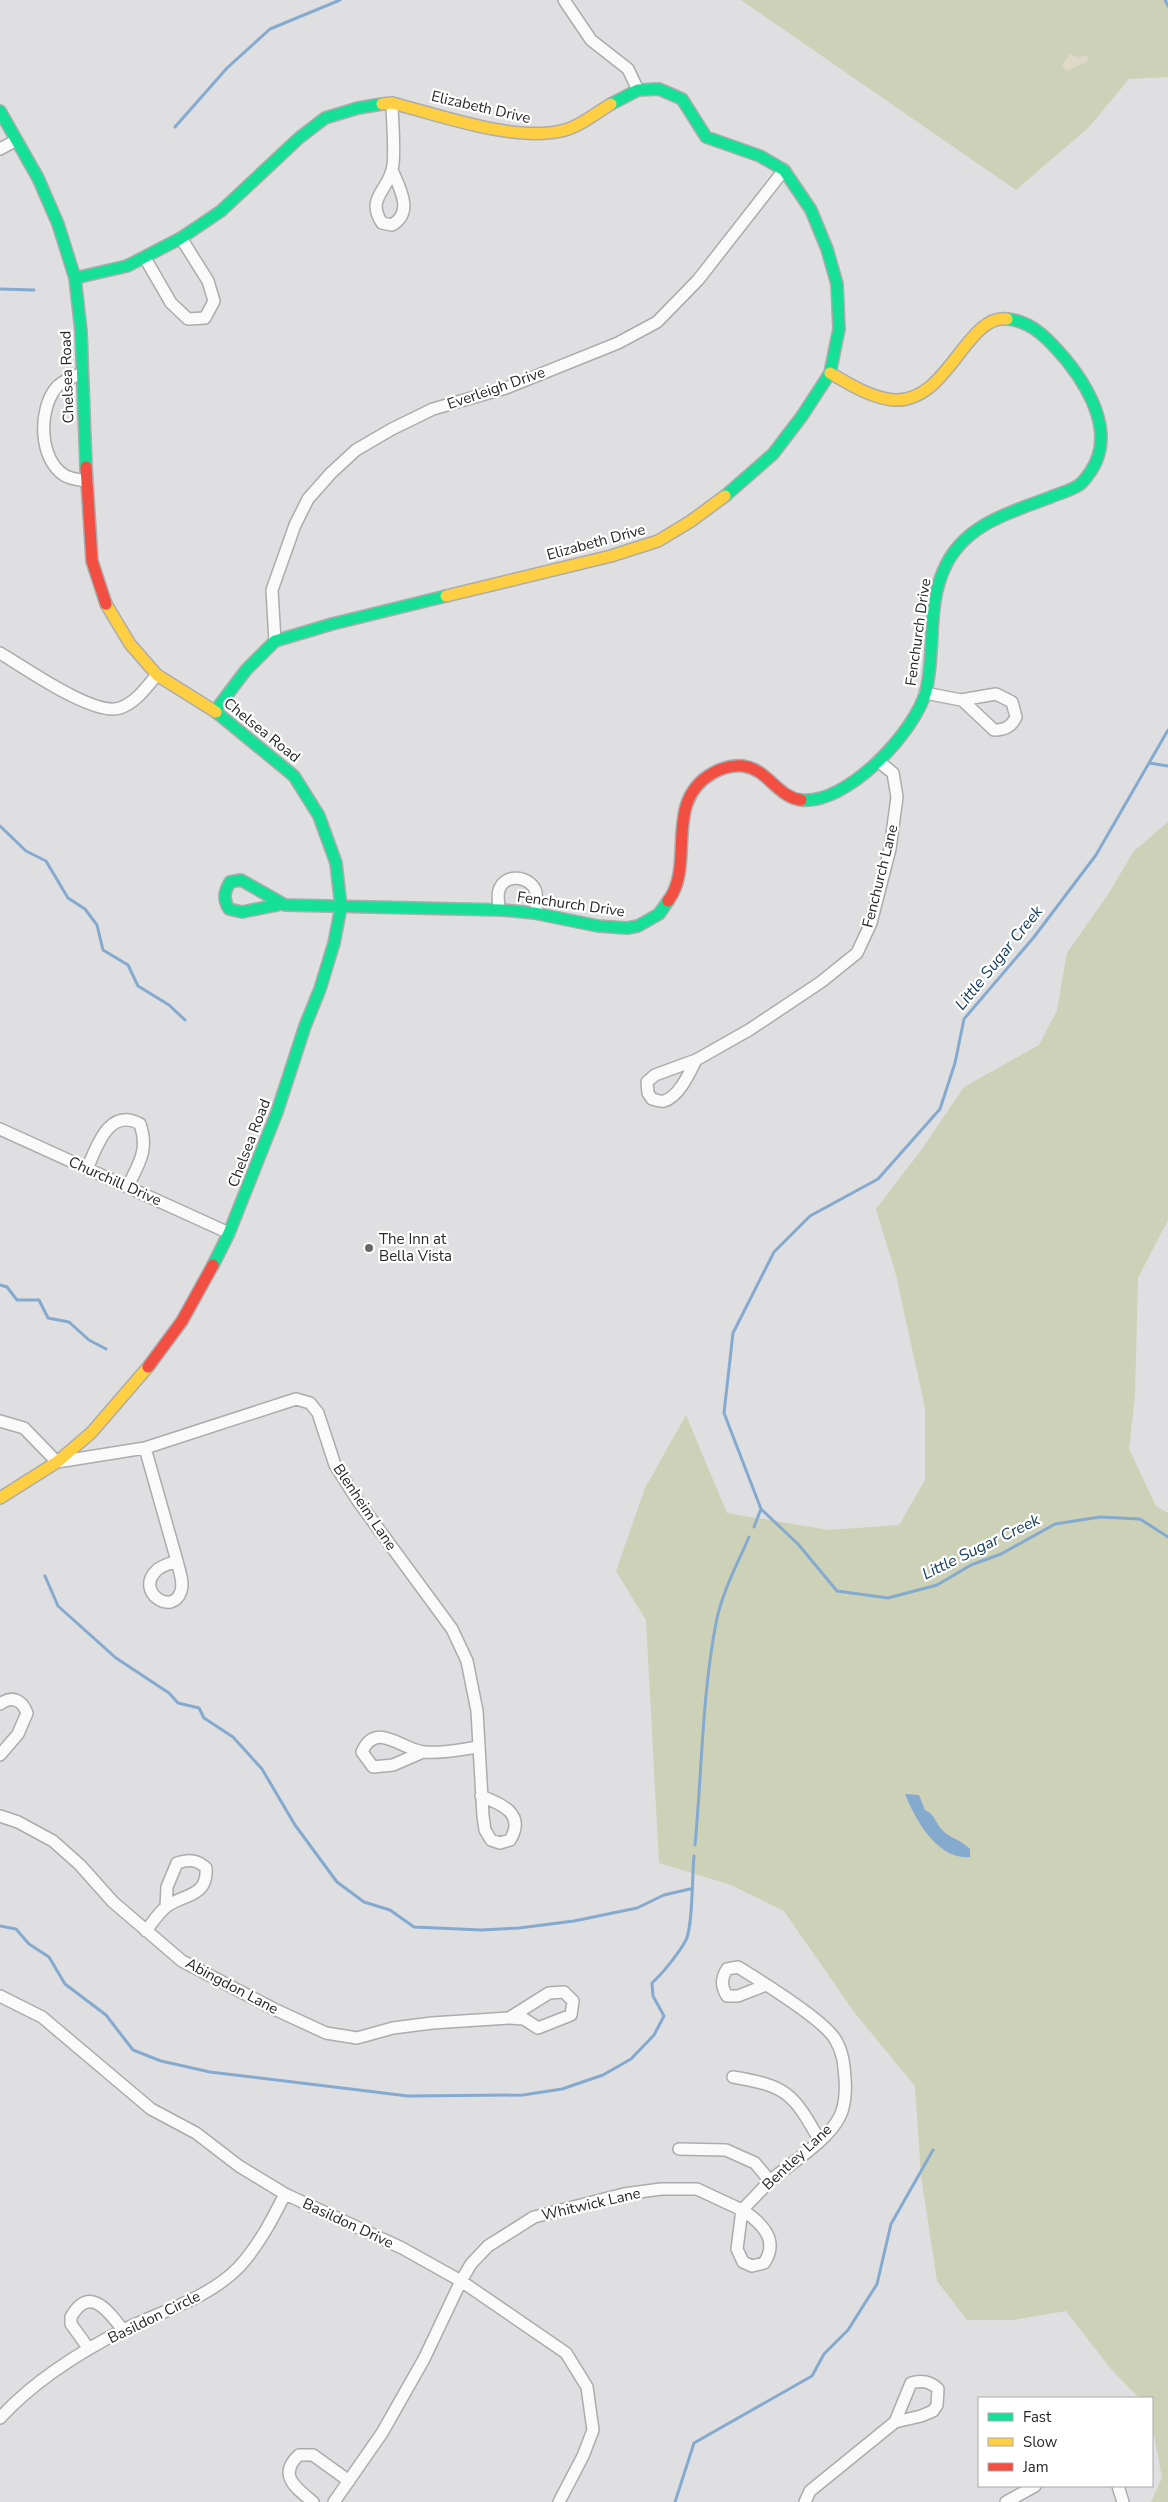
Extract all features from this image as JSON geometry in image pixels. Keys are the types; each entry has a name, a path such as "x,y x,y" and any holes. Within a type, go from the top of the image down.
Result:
{"street":[{"path":"564,0 591,40 628,69 638,90"},
{"name":"Elizabeth Drive","path":"75,278 109,271 145,258 181,238 221,211 299,138 325,118 358,108 392,103 509,132 536,135 563,131 638,90 659,88 682,99 706,137 760,156 784,170 811,210 837,284 839,329 830,373 802,416 773,454 729,493 691,521 658,541 611,556 323,626 275,641 246,670 215,711"},
{"path":"392,103 392,170"},
{"name":"Chelsea Road","path":"0,111 15,141 38,178 58,224 75,278 81,331 92,561 103,599 130,644 158,675 215,711 294,776 319,816 336,863 341,906 334,943 320,989 305,1026 277,1112 229,1233 202,1288 166,1343 139,1379 91,1433 57,1462 0,1498"},
{"path":"0,149 15,141"},
{"name":"Everleigh Drive","path":"275,641 272,590 295,525 308,499 331,473 356,450 392,429 433,409 506,388 618,342 657,322 698,280 784,170"},
{"path":"145,258 172,303 188,319 205,318 214,302 208,281 181,238"},
{"name":"Fenchurch Drive","path":"282,904 241,880 230,882 224,891 224,901 229,909 242,912 282,904 499,910 536,912 610,927 635,928 657,915 666,907 678,882 685,813 695,788 716,770 734,765 751,768 765,775 788,796 806,801 824,798 840,791 878,761 904,729 925,693 932,647 933,612 943,571 960,542 988,524 1082,483 1097,462 1102,432 1096,407 1060,353 1043,335 1023,319 1003,316 985,324 944,375 919,394 897,400 858,389 830,373"},
{"path":"82,373 57,386 47,402 44,432 50,458 65,476 87,481"},
{"path":"0,653 91,706 118,708 134,701 158,675"},
{"path":"925,693 961,700 996,694 1012,702 1016,718 1012,725 1003,730 994,730 986,724 979,714 961,700"},
{"name":"Fenchurch Lane","path":"696,1060 748,1030 821,982 857,953 871,922 895,822 897,797 893,773 878,761"},
{"path":"499,910 499,890 506,881 517,878 528,882 536,892 536,912"},
{"path":"87,1169 100,1140 113,1122 132,1120 140,1124 144,1152 128,1186"},
{"name":"Churchill Drive","path":"0,1129 229,1233"},
{"name":"Blenheim Lane","path":"57,1462 145,1448 296,1399 310,1403 318,1414 335,1465 358,1501 452,1629 467,1661 477,1711 481,1796"},
{"path":"0,1421 24,1428 57,1462"},
{"path":"145,1448 177,1561"},
{"path":"0,1704 10,1699 18,1700 24,1706 27,1713 18,1734 0,1752"},
{"path":"423,1752 385,1738 374,1738 367,1742 362,1752 373,1767 381,1767 423,1752 479,1747"},
{"name":"Abingdon Lane","path":"0,1816 18,1822 52,1841 80,1865 112,1902 182,1961 218,1981 326,2033 339,2037 357,2038 393,2028 432,2023 510,2018 524,2019 538,2028 571,2015 573,2001 564,1992 550,1993 510,2018"},
{"path":"146,1931 166,1907"},
{"name":"Bentley Lane","path":"742,2210 770,2181 820,2140 840,2116 846,2089 844,2058 834,2037 810,2016 766,1985"},
{"name":"Basildon Drive","path":"0,1996 42,2017 151,2109 196,2133 239,2166 286,2194 402,2248 461,2281 566,2353 587,2387 593,2430 583,2456 559,2502"},
{"path":"733,2077 768,2083 782,2089 803,2111 820,2140"},
{"path":"679,2149 726,2150 755,2163 770,2181"},
{"name":"Whitwick Lane","path":"461,2281 471,2264 488,2246 534,2217 586,2203 661,2189 697,2189 742,2210 758,2220 771,2243 770,2254 764,2263 752,2266 743,2262 737,2250 742,2210"},
{"name":"Basildon Circle","path":"0,2418 16,2400 89,2349 123,2330 211,2289 238,2268 262,2238 286,2194"},
{"path":"334,2502 382,2433 424,2359 461,2281"},
{"path":"89,2349 71,2324 71,2317 81,2305 98,2302 105,2307 123,2330"},
{"path":"805,2502 810,2491 895,2422"},
{"path":"313,2502 294,2486 290,2479 289,2471 292,2462 300,2455 313,2455 349,2481"},
{"path":"1006,2502 1033,2487"},
{"path":"1118,2487 1123,2502"}],"green space":[{"path":"741,0 1168,0 1168,77 1129,79 1089,127 1016,190"},
{"path":"1168,822 1168,1220 1138,1278 1135,1395 1129,1449 1156,1506 1168,1513 1168,2502 1151,2502 1162,2478 1153,2429 1153,2397 1138,2397 1111,2369 1066,2311 1013,2320 967,2320 937,2281 921,2175 915,2086 854,2012 784,1911 731,1885 659,1863 646,1620 616,1571 645,1488 686,1415 727,1513 829,1530 899,1525 925,1480 925,1408 896,1275 876,1209 922,1149 964,1087 1039,1045 1057,1010 1067,953 1109,893 1133,852"}],"sand":[{"path":"1070,54 1078,57 1089,55 1087,62 1066,71 1062,65"}],"water":[{"path":"905,1794 919,1795 925,1810 931,1814 940,1828 970,1849 970,1857 958,1856 947,1852 938,1845 921,1826"}],"waterway":[{"path":"175,127 227,68 270,29 340,0"},
{"name":"Little Sugar Creek","path":"1165,0 1168,6"},
{"path":"0,289 34,290"},
{"name":"Little Sugar Creek","path":"1168,730 1096,855 1034,937 964,1019 955,1063 940,1109 878,1179 810,1216 774,1252 733,1333 724,1413 761,1509 798,1544 837,1591 888,1598 937,1585 971,1565 1001,1554 1055,1524 1100,1517 1140,1519 1168,1537"},
{"path":"1149,763 1168,766"},
{"path":"0,826 26,851 46,861 68,898 85,909 97,925 103,950 128,965 138,986 169,1005 185,1020"},
{"path":"0,1285 7,1287 17,1300 39,1300 48,1318 69,1322 89,1340 106,1349"},
{"path":"754,1527 761,1509"},
{"path":"695,1845 711,1650 716,1623 726,1590 749,1537"},
{"path":"45,1576 58,1606 116,1658 169,1693 178,1703 199,1708 204,1718 233,1737 262,1769 295,1825 337,1882 364,1902 390,1910 414,1927 481,1930 519,1928 574,1921 637,1908 664,1895 690,1889"},
{"path":"0,1926 16,1929 29,1944 49,1957 65,1984 106,2015 133,2050 161,2061 210,2072 408,2096 523,2095 562,2089 603,2075 631,2059 654,2035 664,2016 653,1996 652,1983 675,1957 686,1940 691,1912 694,1856"},
{"path":"675,2502 694,2443 812,2376 824,2354 848,2330 877,2284 891,2224 933,2150"}],"traffic: fast":[{"path":"611,104 638,90 659,89 682,99 706,137 760,156 784,170 811,210 827,249 837,284 839,329 830,373 802,416 773,454 725,496"},
{"path":"75,278 127,266 181,238 221,211 299,138 325,118 358,108 382,104"},
{"path":"0,111 38,178 58,224 75,278 81,331 86,467"},
{"path":"801,800 819,798 838,791 858,779 894,745 908,726 919,708 926,691 931,660 936,595 940,580 946,565 965,539 977,529 1005,514 1079,485 1091,471 1098,457 1101,443 1097,414 1076,373 1055,347 1041,334 1025,324 1007,319"},
{"path":"215,711 246,670 275,641 332,624 446,596"},
{"path":"213,1265 229,1233 277,1112 305,1026 320,989 334,943 341,907 336,863 319,816 294,776 216,712"},
{"path":"282,904 242,912 229,909 225,899 225,892 230,882 241,880 285,905 502,910 534,913 598,926 627,928 638,926 659,914 668,901"}],"traffic: slow":[{"path":"382,104 392,103 476,126 521,133 561,131 574,127 611,104"},
{"path":"830,373 860,390 885,399 894,400 913,397 929,388 980,330 993,321 1007,319"},
{"path":"446,596 611,556 658,541 691,521 725,496"},
{"path":"106,604 130,644 157,675 216,712"},
{"path":"0,1498 57,1462 91,1433 148,1367"}],"traffic: jam":[{"path":"86,467 92,561 106,604"},
{"path":"668,901 676,886 680,870 684,816 688,800 698,785 713,773 735,766 752,768 766,777 785,794 801,800"},
{"path":"148,1367 182,1321 213,1265"}],"place":[{"name":"The Inn at Bella Vista","path":"369,1248"}]}
